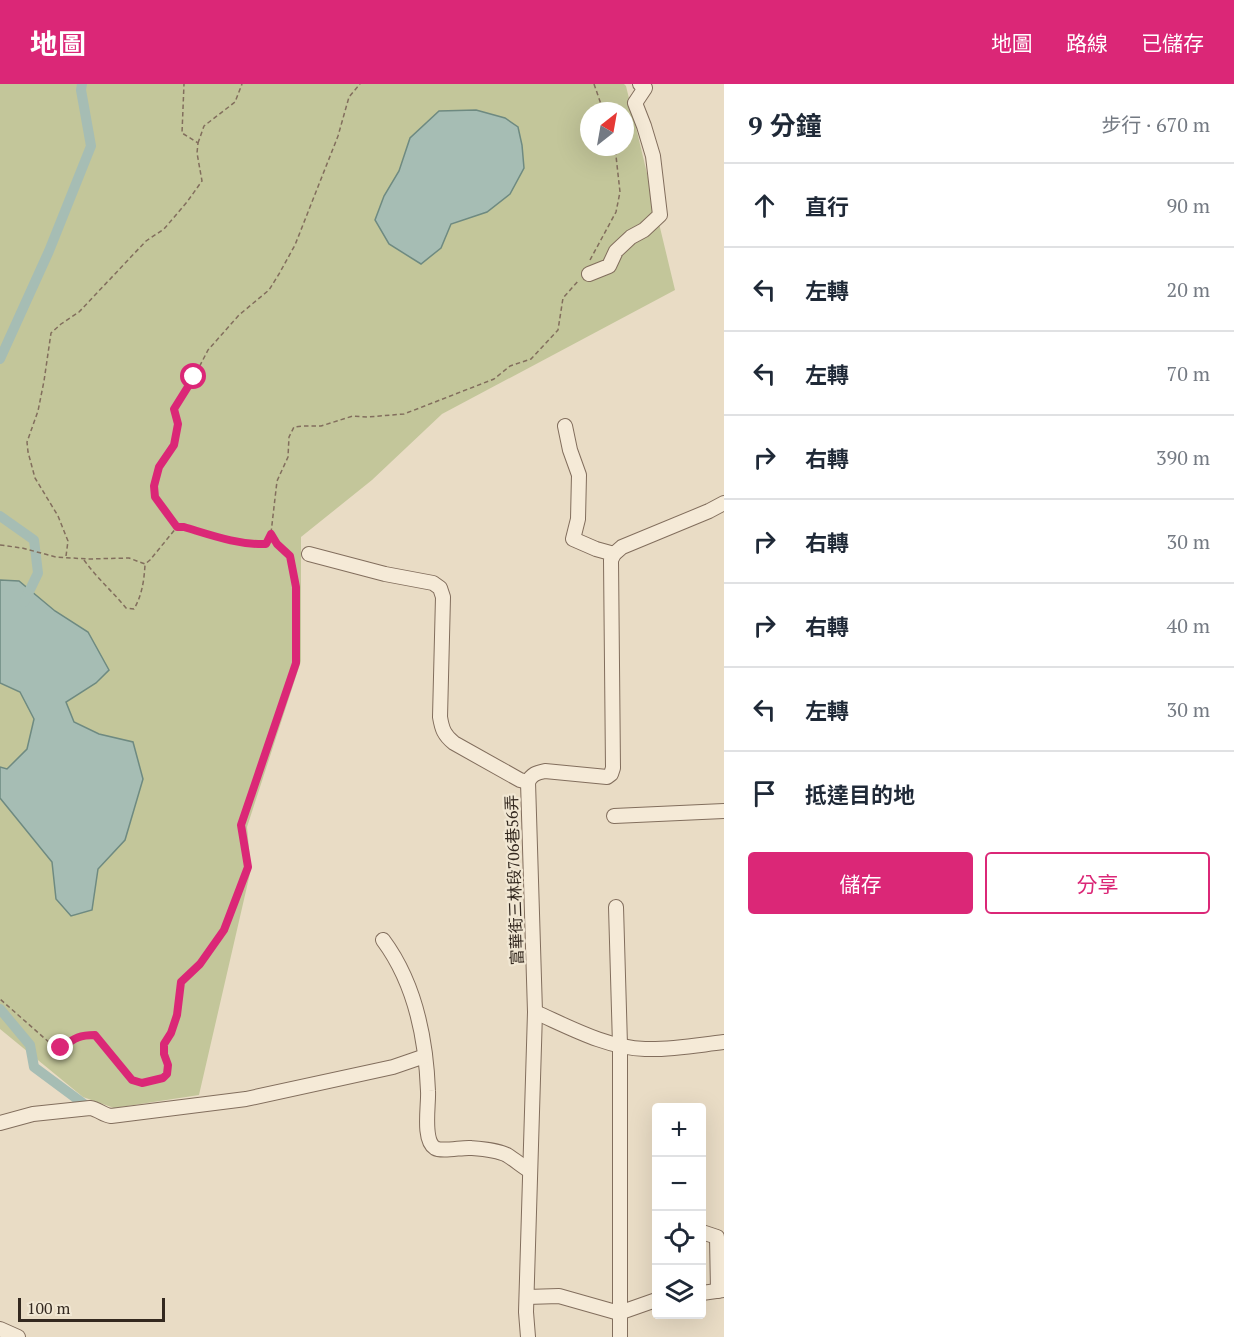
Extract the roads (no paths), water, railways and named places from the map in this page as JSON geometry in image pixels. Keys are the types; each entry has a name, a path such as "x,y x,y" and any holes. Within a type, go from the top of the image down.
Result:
{"street":[{"path":"587,270 609,267 616,251 660,215 653,156 635,103 645,88 640,84"},
{"path":"565,426 579,475 578,519 573,539 614,554 622,547 724,503"},
{"name":"富華街三林段706巷56弄","path":"528,1337 526,1312 535,1012 528,782 536,773 545,771 607,777 611,774 613,768 611,560 614,554"},
{"path":"309,555 433,583 440,588 443,597 440,717 442,729 454,743 520,780 528,782"},
{"path":"614,816 724,811"},
{"path":"616,907 620,1045 620,1337"},
{"path":"383,940 394,955 412,996 422,1029 430,1143 435,1148 470,1148 493,1151 506,1155 530,1171"},
{"path":"535,1012 599,1039 644,1049 685,1048 724,1042"},
{"path":"0,1123 33,1114 90,1108 111,1116 246,1099 393,1067 425,1056"},
{"path":"706,1233 717,1237 721,1290 706,1292"},
{"path":"527,1297 560,1296 620,1313 652,1302"},
{"path":"0,1329 18,1337"}],"waterway":[{"path":"0,359 49,251 91,146 81,90 82,84"},
{"path":"0,516 34,540 38,573 24,602"},
{"path":"0,1009 30,1045 34,1067 92,1110"}]}
